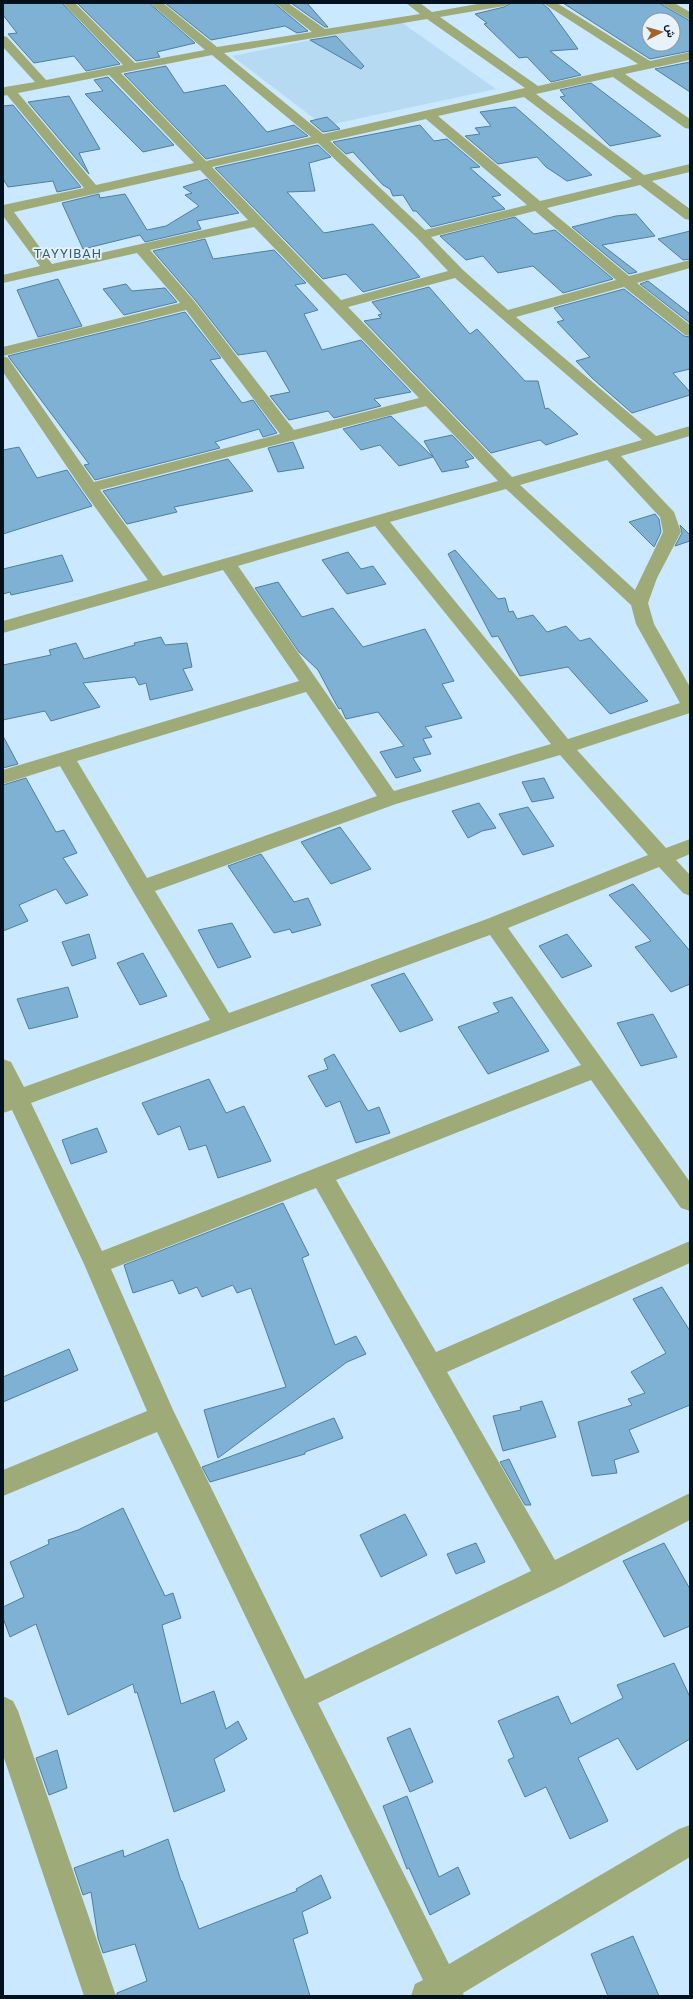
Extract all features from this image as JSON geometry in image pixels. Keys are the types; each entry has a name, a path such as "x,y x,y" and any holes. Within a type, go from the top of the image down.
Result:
{"street":[{"path":"69,3 132,67"},
{"path":"156,3 217,51 321,139 422,235 458,273 653,441"},
{"path":"281,3 322,33"},
{"path":"412,3 530,91 690,216"},
{"path":"6,91 217,51 504,3"},
{"path":"549,3 648,65"},
{"path":"666,3 690,17"},
{"path":"3,40 43,84"},
{"path":"48,268 4,210 690,56"},
{"path":"112,71 509,483 639,603 645,624 690,704 564,747 389,799 141,888"},
{"path":"614,72 690,125"},
{"path":"6,91 93,190"},
{"path":"428,114 627,282 690,332"},
{"path":"422,235 690,168"},
{"path":"3,279 257,222"},
{"path":"141,248 190,305 289,436"},
{"path":"505,315 690,264"},
{"path":"339,305 458,273"},
{"path":"3,352 190,305"},
{"path":"3,360 90,488 159,583"},
{"path":"90,488 430,400"},
{"path":"3,627 228,564 653,441 687,435"},
{"path":"611,454 668,516 672,532 648,578 639,603"},
{"path":"379,520 564,747 690,888"},
{"path":"228,564 389,799"},
{"path":"3,776 310,684"},
{"path":"65,758 141,888 224,1024"},
{"path":"10,1102 494,925 690,846"},
{"path":"494,925 690,1201"},
{"path":"3,1068 10,1102 96,1264 163,1417 299,1697 439,1993 689,1843"},
{"path":"96,1264 597,1068"},
{"path":"321,1176 550,1577"},
{"path":"430,1367 690,1252"},
{"path":"3,1483 163,1417"},
{"path":"299,1697 550,1577 690,1506"},
{"path":"3,1711 100,1996"}],"shaded area":[{"path":"401,22 496,89 324,126 232,56"}],"building":[{"path":"3,3 62,3 120,64 86,71 74,56 34,63 8,34 17,33 3,15"},
{"path":"77,3 149,3 195,43 157,52 160,57 136,61"},
{"path":"165,3 274,3 308,31 297,33 285,26 211,40"},
{"path":"291,3 307,3 328,27 325,27"},
{"path":"511,3 542,3 549,9 578,49 550,51 581,75 551,82 527,57 519,58 484,24 487,23 475,14 504,7"},
{"path":"563,3 659,3 674,12 641,12 641,52 681,52 681,16 690,21 690,51 650,59"},
{"path":"336,36 364,66 361,69 310,40"},
{"path":"690,62 690,92 655,69"},
{"path":"166,66 184,93 225,85 267,132 294,125 308,136 206,159 124,74"},
{"path":"108,77 174,145 143,152 85,94 103,91 94,80"},
{"path":"591,83 661,136 610,146 560,97 565,96 560,90"},
{"path":"69,96 100,149 79,153 89,174 28,102"},
{"path":"13,105 81,187 57,192 53,181 8,187 3,179 3,106"},
{"path":"515,107 592,175 567,181 546,167 537,157 498,164 465,136 480,134 475,128 491,126 480,112"},
{"path":"327,117 340,129 323,132 310,121"},
{"path":"420,125 434,141 447,139 480,167 470,168 501,195 492,197 505,209 431,227 416,211 413,211 403,195 393,196 390,189 383,185 353,152 346,154 333,142"},
{"path":"318,145 331,157 309,163 315,191 287,192 324,233 373,224 420,277 363,292 346,274 323,279 215,168"},
{"path":"207,179 239,213 197,221 201,229 145,242 140,235 83,249 62,203 99,194 100,198 125,194 147,230 166,226 199,206 185,195 192,193 183,187"},
{"path":"636,214 655,236 602,245 637,272 629,274 572,227 616,216"},
{"path":"515,217 534,234 555,230 613,279 563,293 533,266 498,273 483,256 466,260 440,236"},
{"path":"690,231 690,259 683,260 658,239"},
{"path":"205,239 213,259 274,250 306,283 295,285 318,310 304,314 322,350 361,340 411,392 374,399 381,406 334,418 328,411 289,420 270,396 290,392 266,351 238,355 196,301 153,251"},
{"path":"58,279 82,326 38,337 17,290"},
{"path":"648,281 690,314 690,323 640,284"},
{"path":"126,284 132,291 165,288 177,302 124,315 103,289"},
{"path":"429,287 470,334 477,329 525,381 538,381 545,409 548,408 578,434 546,445 540,440 491,453 364,321 381,318 378,315 382,314 372,302"},
{"path":"624,289 684,336 690,337 690,369 673,373 690,392 690,395 632,413 592,378 576,361 590,357 557,322 564,320 554,308"},
{"path":"185,312 221,358 210,360 242,403 253,400 277,433 263,437 259,429 215,442 220,448 95,480 84,465 89,464 8,356"},
{"path":"391,416 433,457 399,466 380,445 361,450 343,429"},
{"path":"452,435 474,458 465,461 469,467 442,472 424,441"},
{"path":"293,442 304,468 278,472 268,448"},
{"path":"19,447 37,478 67,470 92,506 3,534 3,450"},
{"path":"228,459 253,491 174,507 177,512 127,524 103,491"},
{"path":"655,514 659,519 661,532 654,547 629,522"},
{"path":"680,525 690,535 690,541 675,546 682,533"},
{"path":"455,550 498,599 505,598 509,612 513,611 517,619 533,615 547,632 566,626 580,641 590,638 648,701 610,714 568,667 520,676 498,636 492,637 448,554"},
{"path":"348,552 361,569 373,566 386,584 347,594 322,560"},
{"path":"62,555 73,581 11,595 10,592 3,594 3,569"},
{"path":"278,582 302,617 333,608 363,647 425,629 454,681 442,684 462,718 425,727 432,737 423,739 431,754 413,758 421,771 396,778 380,752 404,746 378,712 346,719 341,708 339,709 336,704 318,670 299,652 255,588"},
{"path":"161,637 165,645 187,643 192,667 183,669 193,690 150,700 146,683 139,685 135,677 83,683 100,707 51,721 45,711 3,720 3,665 51,655 49,650 76,643 84,659 135,645 134,643"},
{"path":"3,736 18,764 3,768"},
{"path":"26,778 56,832 64,830 77,853 63,858 88,895 66,904 56,889 19,905 28,921 3,931 3,785"},
{"path":"544,778 554,798 532,802 522,782"},
{"path":"479,803 496,828 482,831 468,838 452,811"},
{"path":"528,807 554,846 523,855 499,814"},
{"path":"340,827 371,869 331,884 301,842"},
{"path":"261,854 294,902 308,898 321,925 292,933 290,929 274,933 228,866"},
{"path":"633,884 690,951 690,984 671,992 635,947 651,941 609,895"},
{"path":"232,923 251,957 218,968 198,930"},
{"path":"89,934 96,958 72,966 62,942"},
{"path":"567,934 592,966 562,978 539,946"},
{"path":"143,953 167,996 140,1005 117,963"},
{"path":"404,973 433,1020 400,1032 371,985"},
{"path":"68,987 78,1017 29,1029 17,999"},
{"path":"512,997 549,1051 488,1074 458,1027 499,1012 493,1003"},
{"path":"653,1014 677,1057 641,1066 617,1023"},
{"path":"334,1054 368,1111 379,1107 390,1133 356,1143 340,1101 326,1107 308,1076 328,1069 324,1059"},
{"path":"209,1079 226,1113 244,1106 271,1161 218,1178 206,1145 189,1150 180,1126 158,1135 142,1103"},
{"path":"97,1128 107,1152 71,1164 62,1140"},
{"path":"283,1203 309,1255 302,1258 335,1345 356,1336 366,1354 347,1362 218,1458 204,1410 286,1387 251,1288 237,1293 233,1285 202,1297 197,1287 179,1294 173,1280 133,1293 124,1265"},
{"path":"662,1287 690,1331 690,1405 629,1430 639,1452 614,1460 617,1473 592,1476 578,1422 632,1405 628,1399 645,1393 631,1372 666,1353 633,1299"},
{"path":"69,1349 78,1370 3,1402 3,1377"},
{"path":"542,1401 556,1437 503,1451 493,1416 521,1410 520,1407"},
{"path":"334,1418 343,1438 305,1452 305,1454 210,1482 202,1467"},
{"path":"509,1459 531,1505 525,1505 500,1462"},
{"path":"123,1508 165,1596 173,1593 181,1618 162,1625 181,1704 214,1691 226,1729 238,1721 247,1739 214,1759 225,1791 174,1812 137,1692 135,1693 133,1684 68,1715 36,1624 10,1637 3,1618 3,1607 24,1597 10,1562 49,1544 48,1540 78,1530"},
{"path":"405,1514 427,1555 381,1577 360,1535"},
{"path":"476,1543 485,1562 456,1574 447,1554"},
{"path":"664,1543 690,1589 690,1626 664,1637 623,1561"},
{"path":"674,1663 690,1697 690,1739 637,1770 618,1738 578,1758 608,1821 570,1839 546,1787 525,1797 508,1760 514,1757 498,1721 558,1696 571,1724 623,1698 617,1685"},
{"path":"410,1728 433,1782 410,1792 387,1738"},
{"path":"57,1750 67,1788 49,1795 36,1758"},
{"path":"407,1796 439,1877 458,1867 470,1894 430,1915 409,1868 407,1869 383,1806"},
{"path":"168,1839 181,1881 199,1929 297,1891 296,1889 321,1875 331,1898 302,1912 308,1933 293,1939 310,1996 117,1996 117,1993 147,1981 135,1944 103,1953 98,1938 91,1892 83,1895 74,1868 123,1850 124,1857"},
{"path":"633,1936 659,1996 608,1996 591,1954"}],"district":[{"name":"TAYYIBAH","path":"68,253"}]}
